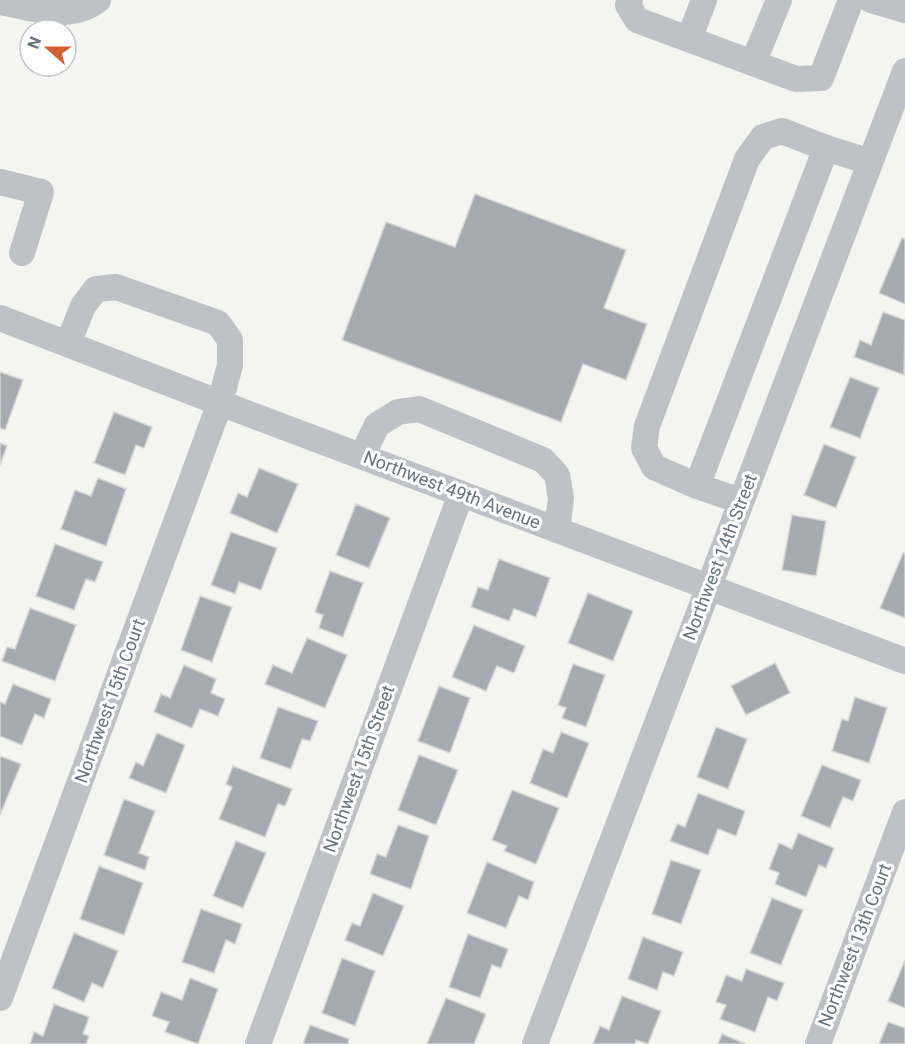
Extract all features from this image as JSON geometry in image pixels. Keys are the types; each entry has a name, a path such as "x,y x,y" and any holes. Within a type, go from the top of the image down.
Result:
{"street":[{"path":"0,2 52,12 75,11 98,0"},
{"path":"689,39 704,0"},
{"path":"753,63 779,0"},
{"path":"629,2 637,20 796,79 821,78 852,0"},
{"path":"871,0 905,10"},
{"name":"Northwest 14th Street","path":"535,1044 905,71"},
{"path":"741,501 697,486 654,467 644,448 647,426 747,159 763,137 782,131 870,162"},
{"path":"697,486 826,148"},
{"path":"0,182 41,192 22,253"},
{"name":"Northwest 15th Court","path":"0,998 220,403 230,365 230,340 218,323 116,287 96,290 82,306 68,344"},
{"name":"Northwest 49th Avenue","path":"0,318 905,662"},
{"path":"362,456 377,425 398,412 419,409 543,459 557,475 561,498 558,530"},
{"name":"Northwest 15th Street","path":"258,1044 461,494"},
{"name":"Northwest 13th Court","path":"818,1044 905,812"}],"building":[{"path":"475,194 626,250 604,308 647,324 626,380 583,364 561,422 342,340 386,222 455,247"},
{"path":"902,238 905,239 905,304 879,293"},
{"path":"883,312 905,320 904,375 854,357 860,340 871,345"},
{"path":"0,372 23,380 5,430 0,428"},
{"path":"850,377 879,388 860,438 830,427"},
{"path":"114,412 152,427 144,448 136,445 125,475 94,463"},
{"path":"0,443 7,446 0,465"},
{"path":"824,444 856,457 836,508 804,495"},
{"path":"259,468 298,484 277,533 230,513 238,493 247,497"},
{"path":"98,478 126,489 106,546 61,529 75,490 91,496"},
{"path":"356,504 390,518 369,568 336,555"},
{"path":"792,515 826,521 816,576 782,570"},
{"path":"231,532 277,548 261,590 239,582 235,594 211,585"},
{"path":"55,544 103,562 95,582 86,579 74,610 36,596"},
{"path":"903,553 905,554 905,618 880,608"},
{"path":"499,559 550,578 536,617 514,609 509,621 471,607 478,587 488,590"},
{"path":"330,571 363,583 343,637 319,628 323,615 315,612"},
{"path":"588,593 633,611 613,661 568,643"},
{"path":"200,596 232,607 212,662 181,650"},
{"path":"30,608 76,625 55,681 2,661 7,647 15,649"},
{"path":"474,625 525,646 514,673 497,666 486,691 452,677"},
{"path":"307,638 347,655 325,708 265,684 273,665 292,673"},
{"path":"775,663 790,693 746,715 731,686"},
{"path":"573,664 605,675 586,727 562,718 566,708 558,705"},
{"path":"184,665 216,679 211,693 225,699 218,716 200,709 192,728 154,712 161,694 170,698"},
{"path":"13,684 51,699 44,718 35,714 22,745 0,736 0,702 5,704"},
{"path":"439,686 470,698 450,753 418,741"},
{"path":"855,697 887,708 869,763 832,751 842,719 848,721"},
{"path":"278,707 318,721 310,741 302,739 291,769 260,758"},
{"path":"716,727 747,739 728,789 697,777"},
{"path":"561,732 589,743 567,798 530,783 543,749 553,753"},
{"path":"157,733 185,745 166,793 129,778 136,762 143,766"},
{"path":"419,755 458,770 436,825 398,810"},
{"path":"0,756 21,764 0,815"},
{"path":"822,765 861,780 853,801 843,797 830,828 801,816"},
{"path":"233,766 292,789 285,806 278,804 265,837 219,819 232,787 226,784"},
{"path":"512,790 559,808 536,864 504,851 507,846 492,840"},
{"path":"698,793 745,811 736,836 718,829 708,855 670,841 677,824 685,827"},
{"path":"124,799 155,811 139,853 149,857 145,870 104,855"},
{"path":"398,825 429,836 411,889 370,874 377,854 386,857"},
{"path":"798,833 834,848 826,868 819,865 806,897 775,884 779,873 769,869 779,843 792,849"},
{"path":"236,841 266,853 243,908 213,896"},
{"path":"671,860 701,870 681,924 652,914"},
{"path":"487,862 534,882 528,900 519,896 506,928 467,913"},
{"path":"99,866 143,883 124,935 80,919"},
{"path":"373,893 404,906 383,956 345,940 352,923 360,926"},
{"path":"772,898 803,910 781,965 750,953"},
{"path":"201,909 242,924 235,944 226,940 214,973 182,962"},
{"path":"74,933 118,951 103,988 92,983 84,1002 52,988"},
{"path":"468,934 508,949 501,968 492,965 480,998 449,987"},
{"path":"643,937 683,952 674,976 663,972 657,990 628,979"},
{"path":"342,958 375,971 355,1026 322,1013"},
{"path":"905,960 905,1008 888,1001"},
{"path":"746,969 784,983 777,1001 768,997 755,1032 720,1019 726,1005 716,1002 726,975 742,981"},
{"path":"190,978 218,989 198,1044 165,1032 169,1022 152,1016 161,992 182,1000"},
{"path":"622,996 661,1011 648,1044 636,1040 635,1044 593,1044 600,1026 609,1030"},
{"path":"446,998 486,1014 474,1044 427,1044"},
{"path":"54,1004 89,1017 83,1034 89,1036 86,1044 30,1044 34,1032 43,1036"},
{"path":"888,1022 905,1028 905,1044 879,1044"},
{"path":"310,1025 349,1039 348,1044 303,1044"},
{"path":"722,1034 746,1044 718,1044"}]}
